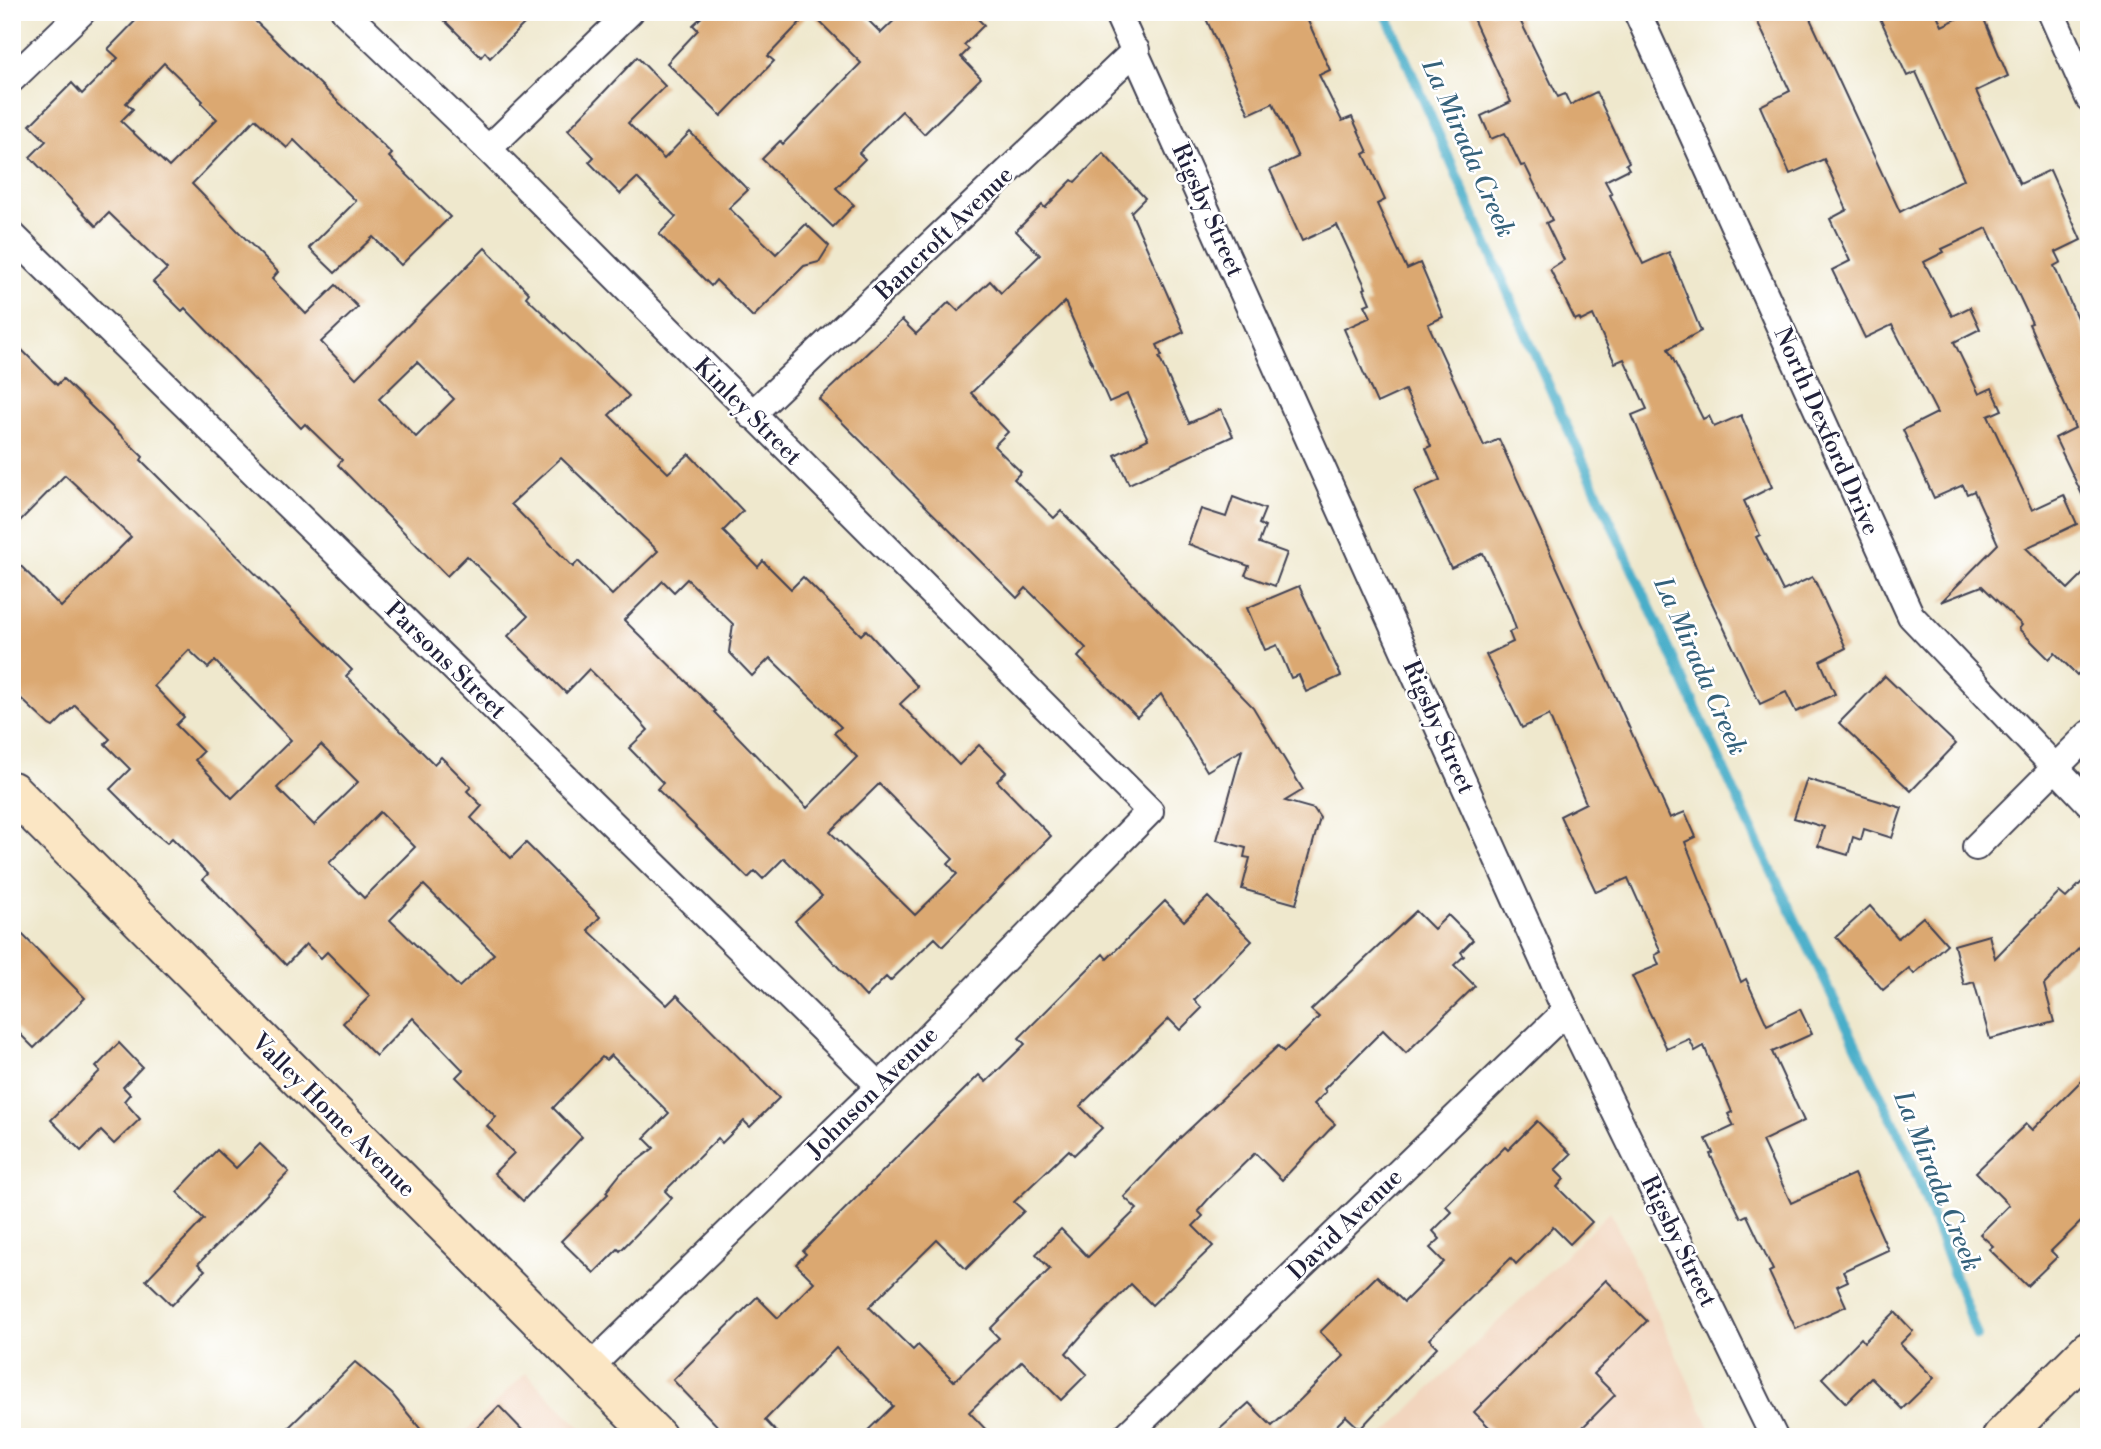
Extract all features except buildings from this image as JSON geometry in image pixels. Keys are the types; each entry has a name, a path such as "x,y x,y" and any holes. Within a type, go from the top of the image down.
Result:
{"street":[{"path":"12,79 82,12"},
{"name":"Kinley Street","path":"345,12 488,149 751,415 1150,811"},
{"path":"488,149 630,12"},
{"name":"Rigsby Street","path":"1118,12 1566,1011 1774,1437"},
{"name":"North Dexford Drive","path":"1637,12 1911,616 2089,803"},
{"path":"2051,12 2089,98"},
{"name":"Bancroft Avenue","path":"751,415 1136,50"},
{"name":"Parsons Street","path":"12,235 880,1086"},
{"path":"1976,847 2089,734"},
{"name":"Valley Home Avenue","path":"12,791 657,1437"},
{"name":"Johnson Avenue","path":"589,1368 880,1086 1150,811"},
{"name":"David Avenue","path":"1125,1437 1566,1011"},
{"path":"2002,1437 2089,1350"}],"shaded area":[{"path":"1610,1211 1714,1437 1381,1437"},
{"path":"526,1373 590,1437 460,1437"}],"waterway":[{"name":"La Mirada Creek","path":"1385,12 1559,409 1754,835 1909,1154 1977,1336"}]}
